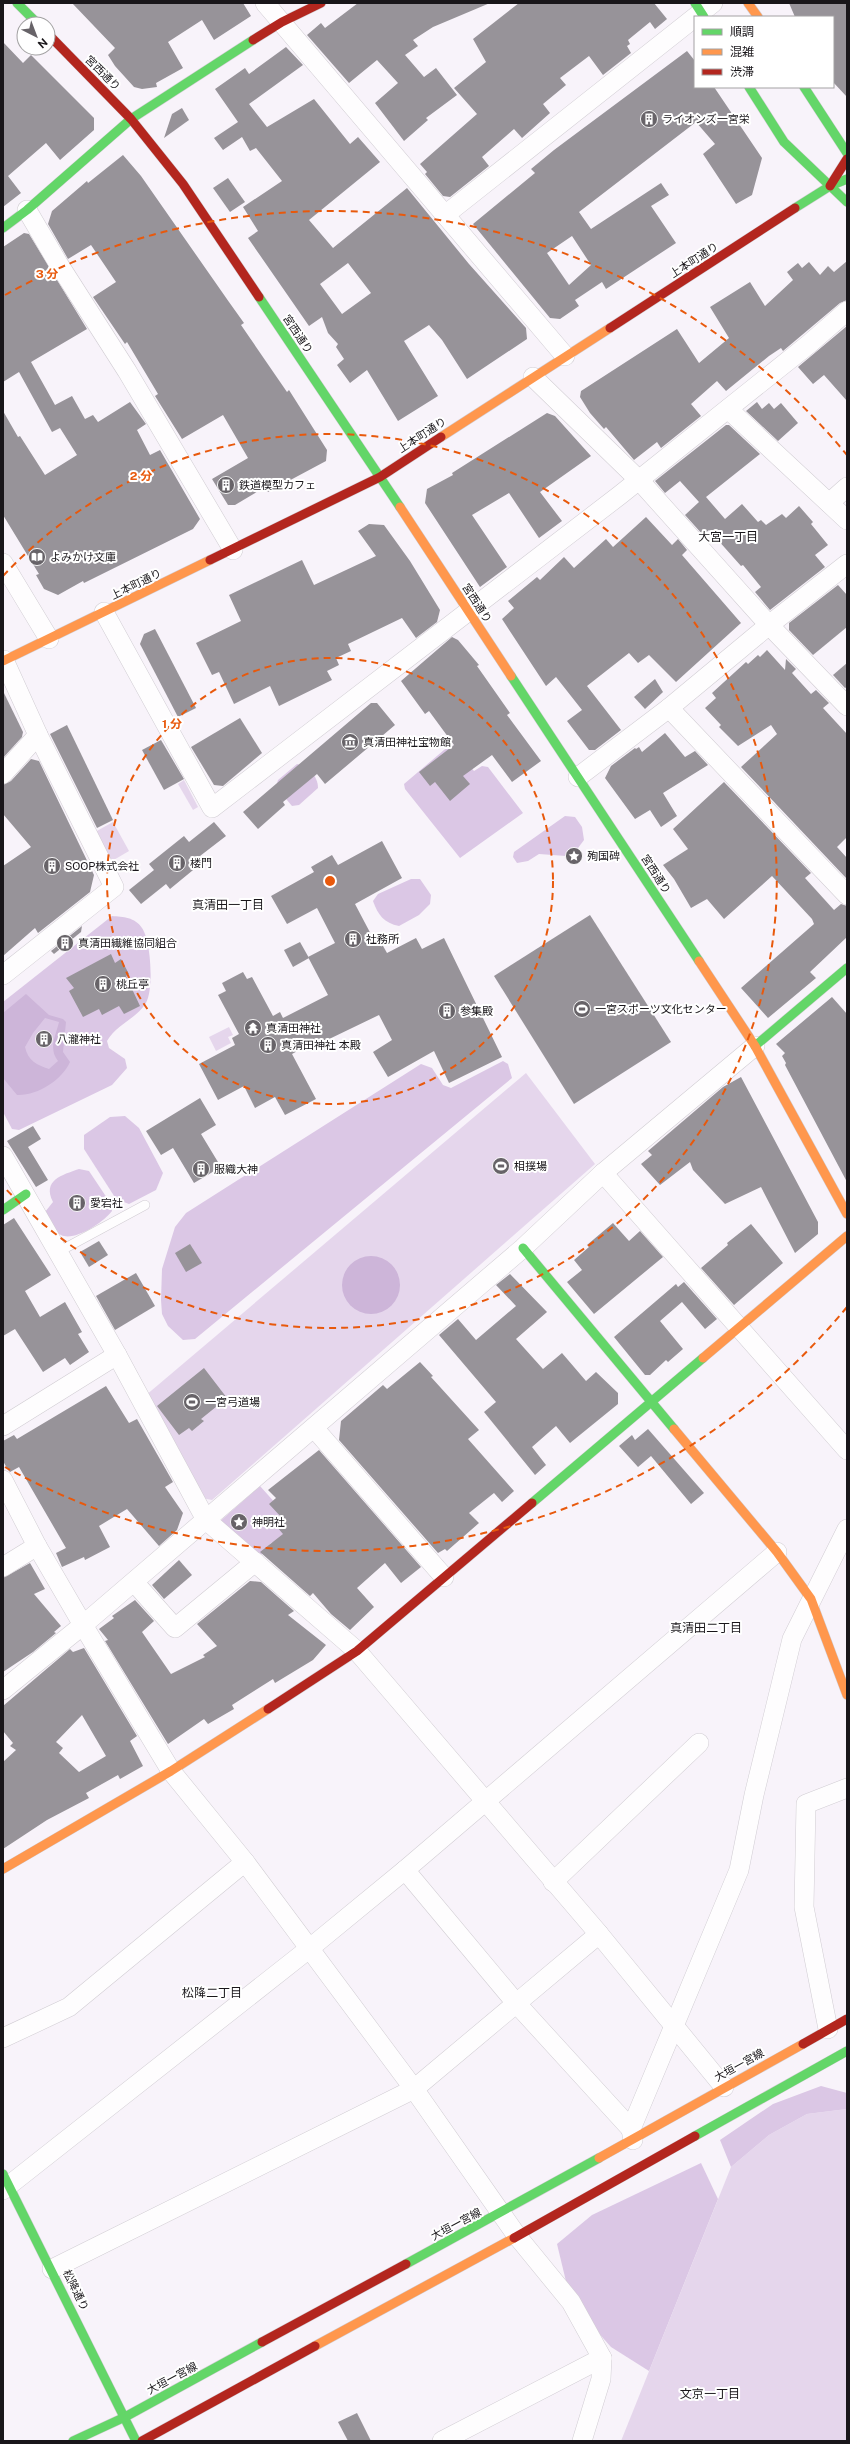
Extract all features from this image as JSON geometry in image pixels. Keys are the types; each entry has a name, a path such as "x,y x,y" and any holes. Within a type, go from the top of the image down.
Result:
{"main road":[{"path":"17,3 30,16"},
{"path":"3,228 27,210 131,119 217,62 282,22 321,3"},
{"path":"748,3 757,16"},
{"name":"宮西通り","path":"56,42 131,119 183,184 380,477 755,1046 847,1214"},
{"path":"750,88 784,142 847,202"},
{"path":"805,88 847,153"},
{"path":"830,186 847,159"},
{"path":"830,186 847,179"},
{"name":"上本町通り","path":"4,660 233,550 380,477 830,186"},
{"path":"755,1046 847,968"},
{"path":"3,1210 26,1194"},
{"path":"3,1869 171,1771 357,1651 847,1236"},
{"path":"523,1248 778,1552 811,1598 847,1695"},
{"name":"大垣一宮線","path":"73,2441 125,2417 501,2213 632,2134 724,2087 847,2019"},
{"path":"142,2441 517,2236 847,2051"},
{"name":"松降通り","path":"5,2183 52,2269 136,2441"}],"street":[{"path":"265,3 566,356"},
{"path":"694,16 703,9"},
{"path":"446,215 694,16"},
{"path":"27,210 58,263 127,371 233,550"},
{"path":"104,612 212,808 639,480 847,311"},
{"path":"533,377 639,480 769,625 847,706"},
{"path":"728,409 847,520"},
{"path":"829,503 847,487"},
{"path":"3,563 49,639"},
{"path":"578,777 669,708 769,625 847,564"},
{"path":"3,975 114,887 38,735 4,660"},
{"path":"669,708 847,895"},
{"path":"3,774 38,735"},
{"path":"3,1690 83,1625 314,1428 523,1248 603,1173 755,1046"},
{"path":"3,1156 117,1355 206,1520 357,1651 599,1934 676,2026 724,2087"},
{"path":"603,1173 847,1450"},
{"path":"3,1426 117,1355"},
{"path":"314,1428 444,1577"},
{"path":"3,1480 37,1546 171,1771 245,1862 310,1948 414,2089 517,2236 571,2302 602,2358 601,2379 582,2441"},
{"path":"405,1870 516,2003 632,2134 739,1870 754,1795 792,1639 811,1598 847,1529"},
{"path":"3,1567 37,1546"},
{"path":"5,2183 310,1948 405,1870 484,1801 778,1552"},
{"path":"134,1582 176,1628 255,1562"},
{"path":"553,1882 699,1743"},
{"path":"828,2030 804,1907 806,1804 847,1788"},
{"path":"3,2038 69,2007 245,1862"},
{"path":"52,2269 414,2089 599,1934"},
{"path":"442,2441 602,2358"}],"lane":[{"path":"58,1252 145,1206"}],"shaded area":[{"path":"451,744 474,771 482,766 488,767 523,813 460,858 405,789 404,784"},
{"path":"297,764 312,772 318,784 318,788 299,805 292,806 276,787 278,780"},
{"path":"184,780 198,807 193,810 178,784"},
{"path":"565,816 575,817 582,827 584,840 578,848 566,856 539,854 528,861 517,863 513,857 514,852"},
{"path":"113,822 129,851 112,861 95,832"},
{"path":"411,879 420,879 431,895 430,904 419,915 399,926 389,923 379,914 373,901 378,894"},
{"path":"112,916 128,918 139,924 148,943 151,977 146,1003 142,1009 116,1030 107,1041 109,1048 125,1059 127,1068 112,1085 19,1130 12,1129 3,1112 3,1002"},
{"path":"26,994 49,1015 63,1019 66,1022 63,1052 70,1062 61,1075 48,1086 33,1093 17,1095 3,1078 3,1013","holes":["45,1018 59,1022 53,1047 58,1061 49,1069 34,1062 28,1056 25,1047 33,1033"]},
{"path":"229,1027 233,1035 228,1037 231,1043 216,1051 209,1037"},
{"path":"503,1061 508,1064 512,1078 195,1339 183,1340 168,1326 162,1314 162,1269 175,1227 186,1213 421,1064 432,1068 443,1085 451,1088"},
{"path":"526,1073 595,1164 212,1500 202,1498 145,1396"},
{"path":"125,1116 139,1128 163,1173 156,1190 129,1204 116,1199 84,1149 84,1135 110,1117"},
{"path":"79,1169 89,1171 111,1204 112,1211 88,1230 73,1236 61,1235 56,1231 45,1212 53,1202 50,1195 50,1188 52,1183 60,1176"},
{"path":"371,1256 382,1258 395,1269 398,1274 400,1285 398,1296 387,1309 382,1312 371,1314 360,1312 347,1301 344,1296 342,1285 344,1274 355,1261 360,1258"},
{"path":"260,1486 302,1533 271,1543 255,1562 218,1523"},
{"path":"821,2086 847,2093 847,2109 807,2114 769,2135 731,2167 720,2140 773,2104"},
{"path":"847,2109 847,2441 621,2441 731,2167 769,2135 807,2114"},
{"path":"701,2163 718,2199 649,2371 611,2347 571,2302 557,2244 592,2215"}],"building":[{"path":"72,3 243,3 251,16 214,40 202,20 168,42 183,68 156,83 157,87 142,89 134,87 115,66 108,55 115,48"},
{"path":"358,3 490,3 433,27 413,40 418,46 405,55 424,77 436,68 457,95 426,118 428,120 404,141 375,103 398,83 377,60 349,83 307,35 321,23 325,28"},
{"path":"519,3 654,3 667,19 655,29 650,22 628,40 630,44 627,46 631,53 603,75 589,56 560,78 566,85 543,104 550,113 522,138 514,129 482,157 489,166 450,197 443,196 425,174 427,172 420,164 477,114 454,88 486,62 473,39"},
{"path":"789,3 847,3 847,97 834,83 834,16 795,16"},
{"path":"3,42 23,63 30,56 32,56 94,118 94,130 60,160 46,143 8,176 21,193 3,207"},
{"path":"286,47 303,65 249,104 267,127 314,99 350,144 358,137 380,162 309,220 333,248 407,188 469,264 526,328 527,339 467,379 442,340 429,325 404,341 438,396 398,421 367,370 350,383 337,365 344,359 336,347 338,344 328,333 322,317 309,326 248,238 258,231 243,207 282,181 256,148 250,151 242,137 223,150 214,138 238,122 215,89 245,68 249,74","holes":["348,263 371,293 342,314 320,284"]},
{"path":"687,51 694,60 694,88 715,88 762,158 752,195 736,204 703,154 715,144 696,122 579,212 591,229 661,183 669,195 651,206 676,243 606,289 602,282 575,300 579,306 560,319 550,318 473,224 535,173 531,169 554,150","holes":["572,236 591,265 569,285 547,253"]},
{"path":"182,108 189,120 164,138 172,114"},
{"path":"123,155 141,176 244,323 241,325 287,392 289,390 327,450 326,461 268,492 265,487 235,505 228,505 212,479 248,458 223,415 182,439 155,396 158,394 127,342 125,344 93,297 116,282 91,245 68,259 48,224 52,211 87,181 88,183"},
{"path":"228,178 245,202 230,212 213,188"},
{"path":"24,233 29,234 87,329 31,362 55,405 72,396 85,419 93,415 98,422 130,402 146,424 137,430 150,455 160,450 200,519 193,529 84,583 83,581 58,595 44,589 36,575 39,574 3,515 3,411 18,437 20,436 45,475 77,455 60,428 52,432 19,372 3,382 3,247"},
{"path":"847,261 847,300 840,303 783,351 781,348 769,356 726,391 717,381 691,404 701,416 661,448 657,442 634,460 606,427 604,429 590,413 580,397 581,391 677,329 699,363 729,338 710,307 750,282 765,306 793,280 787,272 798,263 802,268 809,262 820,275 828,266 834,272"},
{"path":"847,326 847,401 824,375 813,384 798,367"},
{"path":"757,402 762,409 769,403 774,409 781,403 798,423 778,441 746,411"},
{"path":"547,413 555,416 591,456 540,492 562,521 539,538 509,493 472,515 507,567 480,587 425,503 427,489 453,475 452,473"},
{"path":"726,425 729,425 760,454 706,497 725,519 742,504 758,522 761,520 766,525 782,514 786,518 799,506 813,522 811,524 828,545 815,555 825,567 770,610 755,592 761,587 743,565 741,566 709,530 703,535 685,515 699,502 680,481 665,493 655,481"},
{"path":"646,517 672,545 678,539 687,550 682,555 741,623 676,682 649,655 638,663 629,653 587,686 621,730 595,750 589,750 567,721 582,710 556,677 546,686 502,619 514,608 508,601 537,577 540,580 564,557 574,568 606,539 613,547"},
{"path":"369,524 384,525 410,561 440,610 437,622 416,638 402,618 348,644 351,651 336,658 339,665 327,671 332,680 279,706 270,686 234,704 219,672 212,675 196,643 241,621 229,595 302,560 314,585 376,556 358,531"},
{"path":"838,585 847,595 847,627 813,655 789,630 789,623"},
{"path":"155,629 196,708 178,717 140,644 144,634"},
{"path":"452,637 458,640 479,665 477,666 510,713 507,715 541,761 512,782 492,755 463,776 470,784 450,801 435,782 430,786 419,772 454,745 429,711 425,714 401,681"},
{"path":"767,650 785,670 786,659 796,669 792,673 811,694 816,690 829,703 823,708 847,734 847,837 837,847 847,858 847,879 741,767 777,734 771,725 738,746 719,727 721,725 705,708 716,698 712,693 746,662 748,664 758,655 760,657"},
{"path":"847,663 847,687 845,688 833,675"},
{"path":"655,679 663,692 645,709 634,697"},
{"path":"3,691 23,732 22,737 3,758"},
{"name":"真清田神社宝物館","path":"371,703 377,703 395,725 325,784 317,774 283,802 285,805 258,829 243,812"},
{"path":"240,718 262,753 223,786 214,785 191,747"},
{"path":"67,725 113,820 97,828 50,734"},
{"path":"665,733 685,757 695,751 708,765 663,793 677,816 661,827 650,810 635,819 605,778 611,766 635,748 636,749 639,747 642,752"},
{"path":"161,740 184,779 164,790 142,750"},
{"path":"31,759 39,761 94,875 90,892 38,933 35,928 3,956 3,866 31,847 3,814 3,785 11,781"},
{"path":"724,782 811,873 805,878 834,910 841,904 847,906 847,937 810,972 816,978 768,1018 741,988 814,924 812,919 772,876 724,919 707,899 691,908 674,879 663,865 688,849 673,829"},
{"path":"214,822 226,836 200,856 204,861 170,889 166,884 141,904 129,890 154,870 149,864 184,836 189,842"},
{"path":"382,841 402,878 355,904 374,940 378,937 387,953 416,938 422,949 444,938 502,1057 449,1083 434,1051 388,1077 373,1052 392,1040 379,1015 323,1042 321,1038 292,1054 316,1099 285,1115 275,1097 255,1108 244,1086 218,1100 199,1064 235,1045 232,1038 239,1034 218,995 226,991 222,983 243,972 247,979 252,977 273,1016 280,1012 283,1018 328,995 308,957 335,943 317,908 287,924 271,896 314,872 311,867 332,855 338,865"},
{"name":"一宮スポーツ文化センター","path":"590,915 671,1042 574,1104 494,976"},
{"path":"82,926 81,932 54,954 51,951"},
{"path":"300,942 309,958 293,967 284,950"},
{"name":"桃丘亭","path":"111,954 115,963 121,959 129,974 126,976 140,1006 124,1014 119,1006 102,1015 99,1009 83,1017 69,991 74,988 66,978"},
{"path":"832,997 847,1014 847,1182 785,1065 786,1063 782,1056 785,1053 776,1044"},
{"path":"741,1077 818,1222 818,1234 795,1253 761,1187 725,1204 693,1170 690,1162 660,1185 641,1164 652,1155 648,1151 723,1087"},
{"path":"200,1098 216,1125 201,1134 221,1167 194,1183 173,1148 161,1155 146,1131"},
{"path":"33,1126 41,1139 28,1147 48,1180 36,1187 7,1141"},
{"path":"14,1218 51,1275 25,1291 40,1317 65,1302 82,1332 78,1334 89,1352 70,1365 65,1358 43,1372 15,1329 3,1336 3,1225"},
{"path":"613,1223 629,1241 640,1231 663,1257 594,1314 567,1282 582,1270 574,1260 589,1247 587,1245"},
{"path":"751,1224 783,1263 734,1305 701,1268 728,1245 727,1243"},
{"path":"99,1241 108,1255 89,1267 80,1252"},
{"path":"190,1244 202,1263 186,1272 175,1253"},
{"path":"136,1273 155,1306 115,1330 96,1296"},
{"path":"510,1274 547,1312 516,1339 543,1369 562,1353 586,1381 596,1372 618,1393 618,1404 570,1443 556,1426 532,1447 546,1465 535,1475 484,1412 496,1402 439,1335 458,1319 476,1340 516,1306 496,1285"},
{"path":"684,1282 717,1319 705,1329 682,1302 660,1321 683,1349 668,1362 666,1360 650,1375 645,1375 614,1337 676,1284 678,1287"},
{"path":"420,1362 433,1376 431,1377 479,1430 468,1439 514,1491 502,1502 494,1493 469,1513 479,1523 447,1551 445,1549 438,1553 339,1440 341,1421 383,1385 387,1389"},
{"name":"一宮弓道場","path":"204,1368 227,1398 201,1419 204,1421 192,1431 189,1428 179,1435 157,1406"},
{"path":"106,1386 129,1423 137,1419 173,1482 165,1487 183,1513 177,1530 159,1546 127,1509 99,1526 110,1547 85,1560 84,1557 62,1567 56,1553 66,1548 19,1467 10,1472 8,1470 3,1461 3,1441 14,1435 17,1439"},
{"path":"648,1429 704,1493 691,1504 651,1456 638,1467 619,1446 632,1435 635,1440"},
{"path":"319,1450 421,1567 401,1583 385,1563 357,1588 374,1607 350,1630 331,1614 313,1593 310,1596 260,1552 283,1534 277,1527 282,1523 279,1520 282,1518 269,1504 276,1498 268,1490"},
{"path":"179,1560 192,1575 164,1599 152,1585"},
{"path":"30,1563 45,1589 34,1594 61,1626 54,1632 56,1633 33,1652 3,1672 3,1578"},
{"path":"250,1581 261,1582 294,1611 288,1615 326,1645 313,1660 275,1683 273,1679 232,1705 234,1709 208,1724 204,1719 168,1744 105,1641 108,1640 99,1629 114,1618 112,1616 135,1600 154,1621 142,1632 171,1674 205,1657 203,1655 217,1646 197,1624"},
{"path":"84,1648 137,1736 130,1741 143,1766 120,1779 118,1775 86,1793 89,1798 47,1820 3,1849 3,1762 16,1750 10,1746 13,1743 3,1731 3,1706 70,1649 73,1652","holes":["82,1715 106,1756 79,1772 59,1753 63,1748 56,1742"]},
{"path":"357,2413 371,2441 348,2441 338,2422"}],"traffic: fast":[{"path":"17,3 30,16"},
{"path":"695,3 703,16"},
{"path":"3,228 27,210 131,119 253,40"},
{"path":"750,88 784,142 847,202"},
{"path":"805,88 847,153"},
{"path":"795,208 830,186 847,179"},
{"path":"259,297 400,507"},
{"path":"511,676 699,961"},
{"path":"755,1046 847,968"},
{"path":"3,1210 26,1194"},
{"path":"523,1248 674,1429"},
{"path":"532,1503 703,1358"},
{"path":"695,2136 847,2051"},
{"path":"406,2264 599,2158"},
{"path":"3,2174 136,2441"},
{"path":"73,2441 125,2417 262,2342"}],"traffic: slow":[{"path":"748,3 757,16"},
{"path":"441,437 610,328"},
{"path":"400,507 511,676"},
{"path":"3,661 210,560"},
{"path":"699,961 755,1046 847,1214"},
{"path":"703,1358 847,1236"},
{"path":"674,1429 777,1552 811,1599 847,1695"},
{"path":"3,1869 171,1771 268,1709"},
{"path":"599,2158 803,2044"},
{"path":"315,2346 514,2238"}],"traffic: jam":[{"path":"253,40 282,22 321,3"},
{"path":"56,42 131,119 183,184 259,297"},
{"path":"830,186 847,159"},
{"path":"610,328 795,208"},
{"path":"210,560 380,477 441,437"},
{"path":"268,1709 357,1651 532,1503"},
{"path":"803,2044 847,2019"},
{"path":"514,2238 695,2136"},
{"path":"262,2342 406,2264"},
{"path":"142,2441 315,2346"}],"place":[{"name":"ライオンズ一宮栄","path":"649,119"},
{"name":"鉄道模型カフェ","path":"226,485"},
{"name":"よみかけ文庫","path":"37,557"},
{"name":"真清田神社宝物館","path":"350,742"},
{"name":"殉国碑","path":"574,856"},
{"name":"楼門","path":"177,863"},
{"name":"SOOP株式会社","path":"52,866"},
{"name":"社務所","path":"353,939"},
{"name":"真清田繊維協同組合","path":"65,943"},
{"name":"桃丘亭","path":"103,984"},
{"name":"一宮スポーツ文化センター","path":"582,1009"},
{"name":"参集殿","path":"447,1011"},
{"name":"真清田神社","path":"253,1028"},
{"name":"八瀧神社","path":"44,1039"},
{"name":"真清田神社 本殿","path":"268,1045"},
{"name":"相撲場","path":"501,1166"},
{"name":"服織大神","path":"201,1169"},
{"name":"愛宕社","path":"77,1203"},
{"name":"一宮弓道場","path":"192,1402"},
{"name":"神明社","path":"239,1522"}],"district":[{"name":"大宮一丁目","path":"728,537"},
{"name":"真清田一丁目","path":"228,905"},
{"name":"真清田二丁目","path":"706,1628"},
{"name":"松降二丁目","path":"212,1993"},
{"name":"文京一丁目","path":"710,2394"}]}
